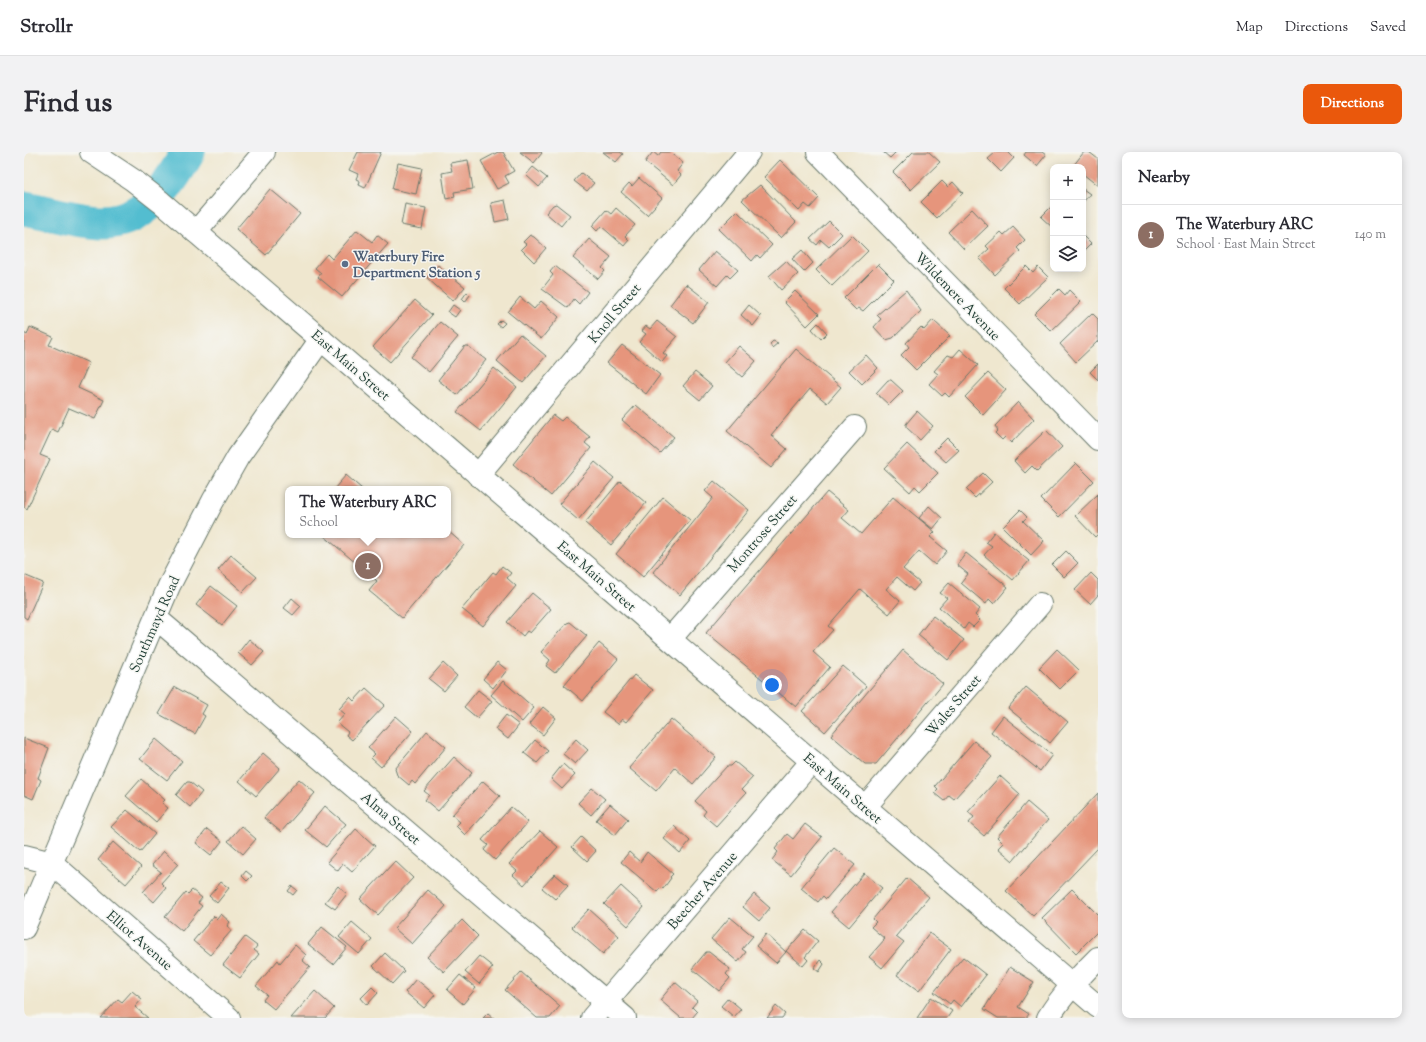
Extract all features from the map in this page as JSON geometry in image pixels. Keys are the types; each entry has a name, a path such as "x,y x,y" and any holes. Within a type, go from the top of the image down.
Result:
{"street":[{"name":"East Main Street","path":"91,152 133,180 175,214 1098,1007"},
{"path":"196,232 264,152"},
{"name":"Knoll Street","path":"478,474 749,152"},
{"name":"Wildemere Avenue","path":"818,152 1098,439"},
{"name":"Southmayd Road","path":"24,928 156,618 186,553 231,469 252,436 321,339"},
{"name":"Montrose Street","path":"670,639 855,427"},
{"name":"Wales Street","path":"865,807 1040,604"},
{"name":"Alma Street","path":"156,618 625,1018"},
{"name":"Beecher Avenue","path":"592,1018 812,761"},
{"path":"24,856 52,863"},
{"name":"Elliot Avenue","path":"52,863 229,1018"},
{"path":"1048,1018 1058,1001 1098,958"}],"building":[{"path":"358,152 381,152 365,188 359,185 360,181 356,179 358,174 349,170"},
{"path":"498,152 503,152 514,171 505,176 509,183 497,189 481,161"},
{"path":"520,152 541,152 542,153 534,163"},
{"path":"603,152 620,152 623,154 616,162"},
{"path":"653,152 658,156 661,152 669,152 683,163 677,171 681,175 673,185 645,162"},
{"path":"883,152 896,152 890,158"},
{"path":"913,152 929,152 940,162 911,190 893,172"},
{"path":"996,152 1008,152 1014,158 1001,172 988,159"},
{"path":"1026,152 1042,152 1046,155 1037,166 1024,155"},
{"path":"1084,152 1089,152 1098,159 1098,186 1086,176 1086,164 1075,164"},
{"path":"468,160 473,189 454,192 455,197 446,199 442,173 452,171 450,163"},
{"path":"780,160 819,198 810,208 805,204 799,211 764,177"},
{"path":"398,163 422,168 416,194 392,189"},
{"path":"533,167 547,178 539,187 526,175"},
{"path":"581,173 594,183 587,191 574,181"},
{"path":"639,178 662,198 647,215 621,192 629,183 632,186"},
{"path":"942,181 948,187 953,182 963,193 937,218 921,202"},
{"path":"760,185 796,222 781,238 742,200"},
{"path":"270,189 300,214 266,255 236,229"},
{"path":"1086,191 1090,194 1086,199"},
{"path":"505,200 509,219 495,222 491,203"},
{"path":"405,204 426,208 422,229 401,225"},
{"path":"556,204 570,215 561,226 546,213 553,205"},
{"path":"616,208 635,225 625,236 629,240 624,246 601,226 597,231 592,226 606,210 611,214"},
{"path":"1050,208 1050,225 1041,217"},
{"path":"972,209 988,226 964,249 948,232"},
{"path":"737,211 772,245 760,258 757,255 752,261 719,229"},
{"path":"829,221 842,234 829,247 821,240 817,245 810,239"},
{"path":"1013,227 1025,240 1017,248 1020,251 995,275 979,258 989,249 986,246 1001,232 1004,235"},
{"name":"Waterbury Fire Department Station 5","path":"357,230 372,242 377,235 388,244 342,297 318,277 321,273 315,268 327,254 332,259"},
{"path":"530,235 546,248 534,262 521,249 526,244 523,242"},
{"path":"852,235 868,251 832,286 816,270"},
{"path":"589,239 611,257 602,268 605,271 598,279 573,258"},
{"path":"1086,239 1091,244 1086,249"},
{"path":"802,250 813,263 804,272 792,259"},
{"path":"715,251 738,270 730,278 727,275 717,286 699,270"},
{"path":"786,261 798,274 781,290 769,276"},
{"path":"878,264 894,280 863,311 859,308 856,310 844,298"},
{"path":"438,265 465,287 453,301 427,278"},
{"path":"555,266 588,292 579,304 574,299 568,308 542,289 553,275 550,272"},
{"path":"1026,266 1033,273 1038,267 1048,277 1020,304 1004,288"},
{"path":"686,284 709,302 693,323 670,305"},
{"path":"1059,289 1065,295 1069,290 1081,302 1051,331 1034,314"},
{"path":"906,290 921,311 893,338 886,340 874,327 881,319 877,315"},
{"path":"795,291 819,314 807,326 784,302"},
{"path":"467,292 470,295 465,302 462,299"},
{"path":"520,297 534,309 541,301 559,317 541,339 508,312"},
{"path":"415,300 432,315 390,362 373,347"},
{"path":"453,305 460,310 455,317 448,312"},
{"path":"749,305 761,316 753,326 741,315"},
{"path":"1092,313 1098,319 1098,341 1076,362 1060,344"},
{"path":"501,320 505,323 501,327 497,324"},
{"path":"933,320 950,336 916,370 901,355 909,347 906,343 921,327 924,330"},
{"path":"657,321 677,337 663,353 667,356 662,362 639,342 646,334 642,331 646,326 650,329"},
{"path":"440,322 458,337 429,372 411,357"},
{"path":"818,323 827,333 821,339 812,329"},
{"path":"30,327 53,337 49,345 89,363 78,388 104,400 95,419 69,408 58,432 52,429 40,455 50,459 27,509 24,507 24,333 27,335"},
{"path":"520,334 546,356 523,383 497,361"},
{"path":"773,341 778,343 772,348 770,344"},
{"path":"622,345 660,375 646,394 607,363"},
{"path":"465,346 468,346 486,360 457,395 438,380"},
{"path":"739,346 756,361 742,377 725,362"},
{"path":"796,349 841,387 827,403 810,389 771,435 787,449 771,468 727,431"},
{"path":"960,349 978,365 949,397 945,393 942,396 929,384 938,374 934,371 948,355 953,357"},
{"path":"866,355 878,368 862,384 849,371"},
{"path":"1098,364 1098,380 1090,372"},
{"path":"494,368 517,387 481,431 457,412"},
{"path":"695,372 712,386 700,400 683,386"},
{"path":"988,373 1006,390 983,415 965,397"},
{"path":"888,380 891,380 903,391 889,405 876,393"},
{"path":"1018,402 1034,419 1011,443 1005,437 1002,440 995,433 998,430 995,426"},
{"path":"636,405 674,437 660,453 622,420"},
{"path":"917,411 933,426 920,440 906,427 906,424"},
{"path":"553,415 561,421 565,417 590,437 585,443 591,448 551,496 513,464"},
{"path":"1046,430 1062,447 1037,471 1032,466 1025,473 1014,461"},
{"path":"947,438 959,450 946,462 934,451"},
{"path":"907,444 938,473 920,491 915,486 910,492 884,468"},
{"path":"595,462 614,478 578,520 559,504"},
{"path":"1076,463 1094,481 1059,517 1041,499"},
{"path":"983,473 992,482 975,498 966,489"},
{"path":"346,475 359,486 337,486"},
{"path":"620,481 646,503 611,545 585,523"},
{"path":"714,481 749,510 680,595 653,572 713,498 705,491"},
{"path":"827,492 849,510 842,518 861,534 893,497 935,532 930,537 947,551 935,565 919,551 903,569 920,583 913,591 897,577 886,589 900,601 889,614 860,589 828,626 833,630 813,652 830,667 796,707 706,633"},
{"path":"1098,494 1098,534 1095,537 1075,516"},
{"path":"663,497 690,520 643,577 616,554"},
{"path":"929,506 942,518 933,529 919,518"},
{"path":"1020,510 1027,517 1023,521 1044,541 1031,555 1003,527"},
{"path":"994,532 1029,561 1013,580 984,555 992,546 986,542"},
{"path":"451,534 464,545 402,618 369,591 377,581 327,538 451,538"},
{"path":"1066,551 1078,563 1064,577 1052,565"},
{"path":"966,553 1008,587 994,604 989,599 986,604 961,583 968,574 957,565"},
{"path":"231,555 257,577 243,592 218,570"},
{"path":"502,566 511,573 507,578 516,586 483,626 462,609 493,572 496,574"},
{"path":"1091,573 1098,580 1098,595 1090,604 1075,590"},
{"path":"24,575 43,583 27,619 24,617"},
{"path":"949,583 980,609 975,615 980,620 973,627 968,623 964,629 939,607 947,598 940,593"},
{"path":"211,586 237,606 222,625 196,605"},
{"path":"532,593 551,609 530,633 527,631 523,636 507,622"},
{"path":"292,598 301,606 293,615 284,608"},
{"path":"933,616 964,640 948,660 918,635"},
{"path":"570,622 587,636 555,673 546,666 550,660 541,652 567,623"},
{"path":"249,639 264,652 252,665 238,653"},
{"path":"599,643 618,659 583,701 564,685"},
{"path":"1057,649 1079,670 1060,689 1039,668"},
{"path":"903,650 943,684 876,764 865,764 831,735"},
{"path":"497,662 507,670 493,688 483,679"},
{"path":"443,663 457,676 444,691 429,679"},
{"path":"843,666 866,686 825,732 802,711"},
{"path":"634,675 653,690 626,722 622,719 618,724 603,712"},
{"path":"503,681 534,708 522,722 491,695"},
{"path":"175,687 207,705 202,714 205,716 195,734 159,714"},
{"path":"1026,687 1068,722 1050,743 1008,708"},
{"path":"366,688 385,705 352,740 346,735 348,732 337,723 345,714 339,709 350,697 354,701"},
{"path":"478,690 492,701 477,718 464,707"},
{"path":"543,707 556,718 543,735 529,724"},
{"path":"506,715 519,725 508,739 495,729"},
{"path":"396,716 413,731 381,767 371,758 375,754 368,748"},
{"path":"1003,716 1052,755 1040,771 991,732"},
{"path":"671,719 716,757 693,784 675,768 656,791 629,768"},
{"path":"427,731 446,747 415,784 412,781 409,785 397,775 395,769"},
{"path":"24,738 49,748 38,778 41,780 33,799 24,795"},
{"path":"156,739 182,761 167,780 140,759"},
{"path":"576,739 588,750 575,764 563,754"},
{"path":"535,740 548,751 537,763 524,753"},
{"path":"974,741 992,757 954,799 949,795 944,801 934,793 938,789 935,786"},
{"path":"263,753 280,768 256,796 239,781"},
{"path":"454,757 472,773 438,811 425,800 429,795 424,791"},
{"path":"735,762 753,777 742,789 746,793 716,826 703,815 706,811 695,801 727,766 731,766"},
{"path":"563,764 575,775 562,789 551,779"},
{"path":"1000,776 1020,794 984,836 969,823 974,817 968,812"},
{"path":"141,779 165,800 162,803 168,808 156,822 126,796"},
{"path":"299,779 315,793 281,832 264,818"},
{"path":"483,781 500,796 465,835 456,826 460,822 452,815"},
{"path":"187,782 190,782 202,792 190,807 176,795"},
{"path":"592,788 605,799 591,815 578,803"},
{"path":"1098,793 1098,848 1033,916 1006,891"},
{"path":"1027,802 1048,820 1013,861 998,848 1003,843 997,837"},
{"path":"610,804 628,819 615,835 596,820"},
{"path":"325,806 346,824 326,847 305,830"},
{"path":"511,807 528,822 495,860 484,850 488,845 482,840"},
{"path":"127,810 155,834 140,852 111,827"},
{"path":"805,824 822,837 791,875 772,860 778,852 775,849 787,834 793,839"},
{"path":"241,826 256,839 243,854 228,841"},
{"path":"674,826 690,841 680,853 663,838"},
{"path":"207,829 222,841 211,855 196,843"},
{"path":"356,829 375,846 352,872 343,864 338,871 327,862"},
{"path":"540,831 558,847 524,885 513,875 517,871 509,864"},
{"path":"581,837 596,851 587,861 572,847"},
{"path":"113,842 141,867 126,884 98,860"},
{"path":"834,848 855,865 826,899 823,896 818,902 801,888"},
{"path":"164,851 178,864 161,883 166,888 154,902 143,892 161,872 152,865"},
{"path":"629,852 640,862 647,852 673,874 663,889 661,887 657,892 621,862"},
{"path":"395,861 413,878 378,915 360,899"},
{"path":"246,871 252,876 247,881 242,876"},
{"path":"864,873 882,888 849,927 831,912"},
{"path":"555,874 568,885 555,899 542,888"},
{"path":"907,878 929,897 896,936 904,942 882,968 869,957 885,939 871,927 876,922 873,919"},
{"path":"221,882 229,888 217,903 209,896"},
{"path":"292,886 297,890 293,895 288,891"},
{"path":"338,886 347,894 335,909 325,902"},
{"path":"621,886 644,907 628,926 604,904"},
{"path":"1072,889 1098,915 1098,931 1076,953 1042,918"},
{"path":"192,890 202,898 198,903 202,906 182,931 165,917 186,892 188,894"},
{"path":"428,890 446,906 412,944 394,928"},
{"path":"754,894 770,908 759,921 743,907"},
{"path":"589,909 619,936 603,954 572,927"},
{"path":"221,914 230,922 227,926 232,930 210,955 193,941 214,916 217,919"},
{"path":"730,917 753,936 742,949 746,952 738,962 711,939"},
{"path":"462,920 478,936 444,972 427,957"},
{"path":"352,922 372,939 359,954 339,937"},
{"path":"322,927 347,947 333,964 308,944"},
{"path":"805,930 818,941 805,957 808,960 803,966 786,951"},
{"path":"929,933 951,949 919,991 897,975"},
{"path":"766,934 786,952 776,963 756,946"},
{"path":"245,937 257,946 254,950 259,954 240,978 223,965"},
{"path":"295,945 306,955 302,960 310,967 274,1009 263,1000 267,995 256,986 278,960 280,963"},
{"path":"706,952 709,952 730,969 726,974 730,978 719,991 692,969"},
{"path":"385,953 404,971 392,984 373,966"},
{"path":"479,956 493,967 479,984 465,972"},
{"path":"963,957 986,975 961,1007 953,1000 950,1004 934,992"},
{"path":"820,960 824,964 819,972 814,968"},
{"path":"1010,967 1034,982 1018,1007 1029,1014 1026,1018 998,1018 984,1009"},
{"path":"521,972 560,1006 550,1018 537,1018 505,990"},
{"path":"460,975 476,988 463,1004 447,990"},
{"path":"416,979 435,995 424,1008 405,992"},
{"path":"675,982 697,1001 692,1007 697,1012 692,1018 681,1018 660,1000"},
{"path":"372,987 378,993 367,1005 361,998"},
{"path":"132,991 142,999 135,1007 148,1018 101,1018 118,999 122,1002"},
{"path":"315,991 334,1008 325,1018 291,1018"},
{"path":"931,997 952,1011 947,1018 917,1018"},
{"path":"728,998 741,1009 734,1017 721,1006"},
{"path":"776,1006 785,1014 782,1018 767,1018"},
{"path":"488,1013 494,1018 483,1018"}],"waterway":[{"path":"24,208 71,218 99,222 115,221 129,217 141,210 163,190 181,165 188,152"}],"place":[{"name":"Waterbury Fire Department Station 5","path":"345,264"},
{"name":"The Waterbury ARC","path":"368,566"}]}
